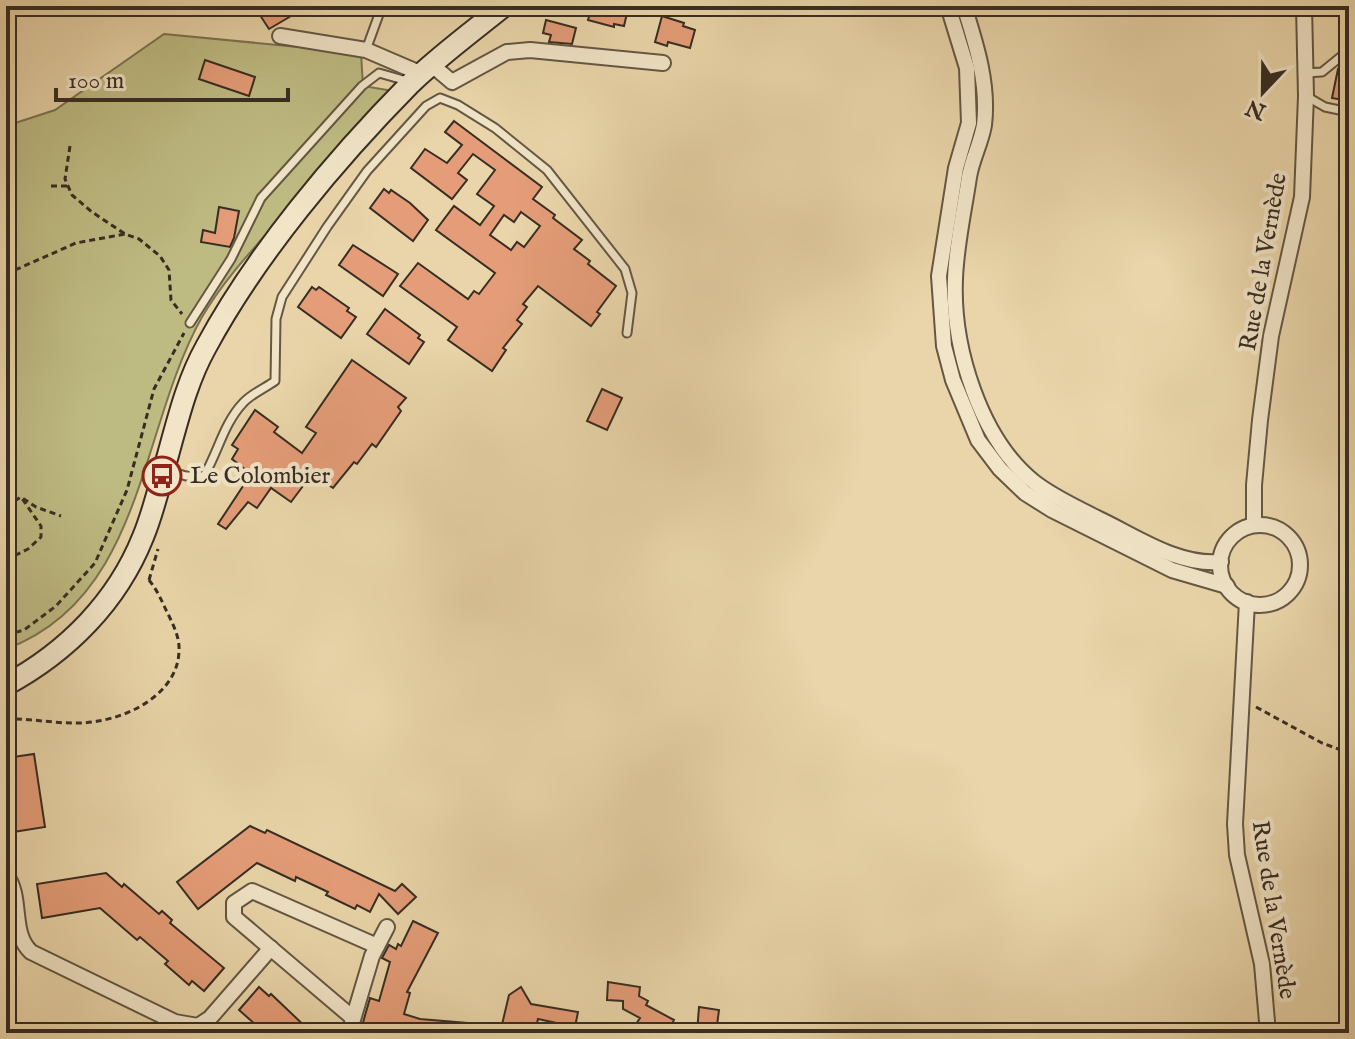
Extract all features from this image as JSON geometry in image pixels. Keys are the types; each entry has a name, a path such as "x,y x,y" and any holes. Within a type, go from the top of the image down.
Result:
{"main road":[{"path":"6,685 59,652 88,625 130,566 144,535 185,396 204,349 226,312 314,191 422,74 504,6"}],"street":[{"path":"948,6 967,68 969,123 956,168 939,276 943,332 953,380 978,440 1008,477 1025,493 1052,510 1172,570 1227,586"},
{"path":"964,6 982,64 984,125 970,172 955,280 960,346 978,402 992,432 1033,482 1059,499 1175,556 1200,564 1221,562"},
{"name":"Rue de la Vernède","path":"1254,525 1258,433 1271,336 1302,197 1306,96 1304,6"},
{"path":"280,36 366,50 422,74 452,82 507,52 530,50 663,63"},
{"path":"1268,525 1281,530 1291,539 1298,551 1299,577 1284,597 1259,605 1235,596 1227,586 1222,574 1223,549 1241,529 1268,525"},
{"name":"Rue de la Vernède","path":"1247,602 1236,840 1262,964 1268,1033"},
{"path":"6,875 15,897 23,945 31,952 175,1022 198,1026 210,1018 271,948"},
{"path":"377,946 252,891 234,903 234,917 271,948 351,1026 377,946 387,927"}],"lane":[{"path":"366,50 382,6"},
{"path":"1305,73 1322,72 1349,50"},
{"path":"190,323 231,259 261,198 362,86 379,73 422,74"},
{"path":"1306,96 1325,107 1349,112"},
{"path":"164,469 186,476 204,476 226,428 244,401 275,381 276,319 282,297 367,171 426,106 440,98 458,105 495,128 547,170 625,269 632,293 627,333"}],"path":[{"path":"6,635 24,630 56,606 95,563 127,490 154,389 190,323 171,300 169,270 160,256 139,239 125,234 92,212 72,195 65,179 70,146"},
{"path":"51,186 68,186"},
{"path":"6,274 76,243 125,234"},
{"path":"6,506 21,497"},
{"path":"21,497 36,507 61,516"},
{"path":"6,560 28,549 41,537 41,526 21,497"},
{"path":"6,719 94,722 123,716 140,709 154,698 170,678 180,650 174,625 153,585 130,566"},
{"path":"1242,699 1309,736 1349,753"}],"shaded area":[{"path":"164,34 361,53 363,86 393,91 241,263 202,317 181,361 132,506 112,551 86,591 51,625 6,649 6,126 55,110"}],"building":[{"path":"254,6 308,6 269,29"},
{"path":"592,6 628,9 624,26 614,24 614,27 588,20"},
{"path":"662,16 695,30 690,48 655,42"},
{"path":"546,20 576,28 572,44 549,42 551,35 543,33"},
{"path":"205,60 255,77 249,96 199,79"},
{"path":"1338,69 1349,71 1349,101 1332,98"},
{"path":"454,121 542,187 533,199 582,240 574,249 616,286 591,326 538,286 523,304 527,307 517,320 522,324 503,348 506,350 492,371 448,340 457,327 400,286 418,263 468,299 474,291 479,294 495,273 436,230 454,206 480,225 494,206 477,194 495,170 473,154 458,173 467,180 452,199 411,168 425,149 447,163 462,145 445,132","holes":["521,212 540,226 524,247 517,242 511,250 490,235 504,215 514,222"]},
{"path":"384,189 389,193 391,190 410,203 428,220 413,241 370,208"},
{"path":"219,207 239,211 230,247 201,242 203,230 215,233"},
{"path":"353,245 398,274 383,296 339,265"},
{"path":"312,287 316,290 319,287 349,308 347,311 356,317 341,338 298,307"},
{"path":"385,309 420,335 418,338 424,342 409,364 367,334"},
{"path":"352,360 406,398 398,407 401,411 376,447 372,444 333,488 312,474 291,502 271,488 257,508 248,502 226,529 218,524 251,474 232,459 238,449 232,445 255,410 278,427 274,432 302,453 316,433 306,427"},
{"path":"602,389 622,398 607,430 587,421"},
{"path":"34,754 45,827 13,832 6,785 6,758"},
{"path":"250,826 265,833 267,830 395,891 402,884 416,897 398,914 379,894 370,912 357,905 355,909 309,883 296,877 295,881 257,863 198,909 177,882"},
{"path":"106,873 159,914 162,911 172,920 170,923 224,968 204,991 192,981 189,985 165,964 168,961 140,937 137,940 100,908 42,918 37,884"},
{"path":"413,921 438,933 407,992 410,993 404,1014 420,1019 479,1024 479,1033 369,1033 370,1029 362,1026 370,998 379,1001 390,962 382,958 389,945 396,949 398,944 401,946"},
{"path":"608,982 640,987 639,996 648,1001 646,1005 674,1020 667,1033 630,1033 640,1018 623,1009 623,1001 607,1000"},
{"path":"259,987 269,996 271,994 312,1033 265,1033 239,1010"},
{"path":"521,987 531,1004 578,1012 575,1027 538,1019 536,1027 521,1023 520,1033 500,1033 509,995"},
{"path":"699,1007 719,1010 716,1033 697,1033"}],"place":[{"name":"Le Colombier","path":"162,476"}]}
